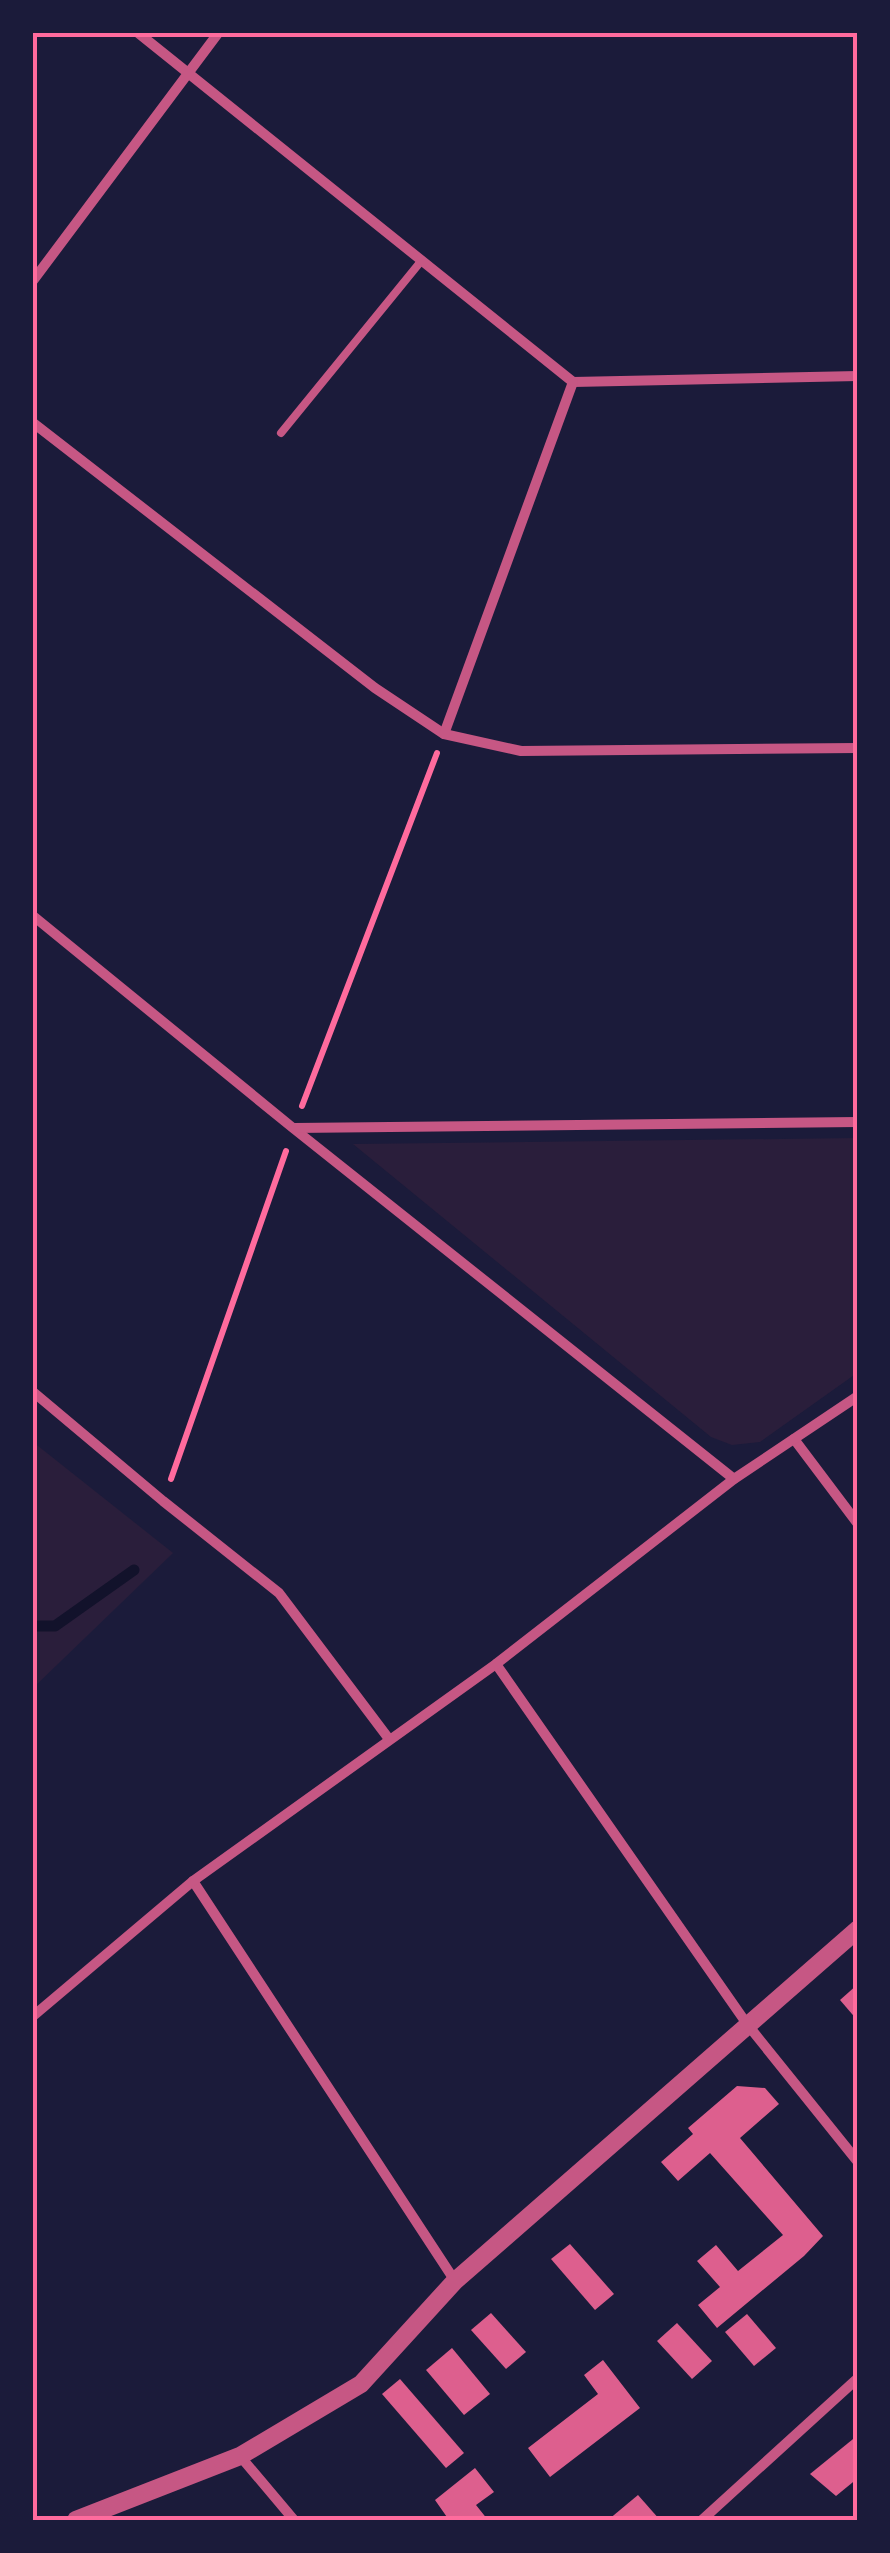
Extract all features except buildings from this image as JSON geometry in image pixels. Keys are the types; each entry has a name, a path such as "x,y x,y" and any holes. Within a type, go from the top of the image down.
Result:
{"street":[{"path":"136,32 574,382 858,376"},
{"path":"32,282 218,32"},
{"path":"444,734 574,382"},
{"path":"32,422 375,688 444,734 522,751 858,748"},
{"path":"32,915 734,1479"},
{"path":"294,1128 858,1122"},
{"path":"32,1391 280,1592 389,1739"},
{"path":"32,2016 194,1880 496,1664 734,1479 858,1396"},
{"path":"794,1439 858,1524"},
{"path":"496,1664 747,2024 858,2162"},
{"path":"194,1880 456,2282"},
{"path":"76,2520 240,2456 361,2384 456,2282 858,1929"},
{"path":"702,2520 858,2378"},
{"path":"240,2456 294,2520"}],"lane":[{"path":"281,434 422,260"}],"path":[{"path":"163,1501 294,1128 444,734"}],"shaded area":[{"path":"857,1138 857,1373 760,1442 732,1445 711,1437 353,1144"},
{"path":"33,1442 173,1553 33,1688"}],"waterway":[{"path":"32,1626 55,1626 134,1570"}]}
